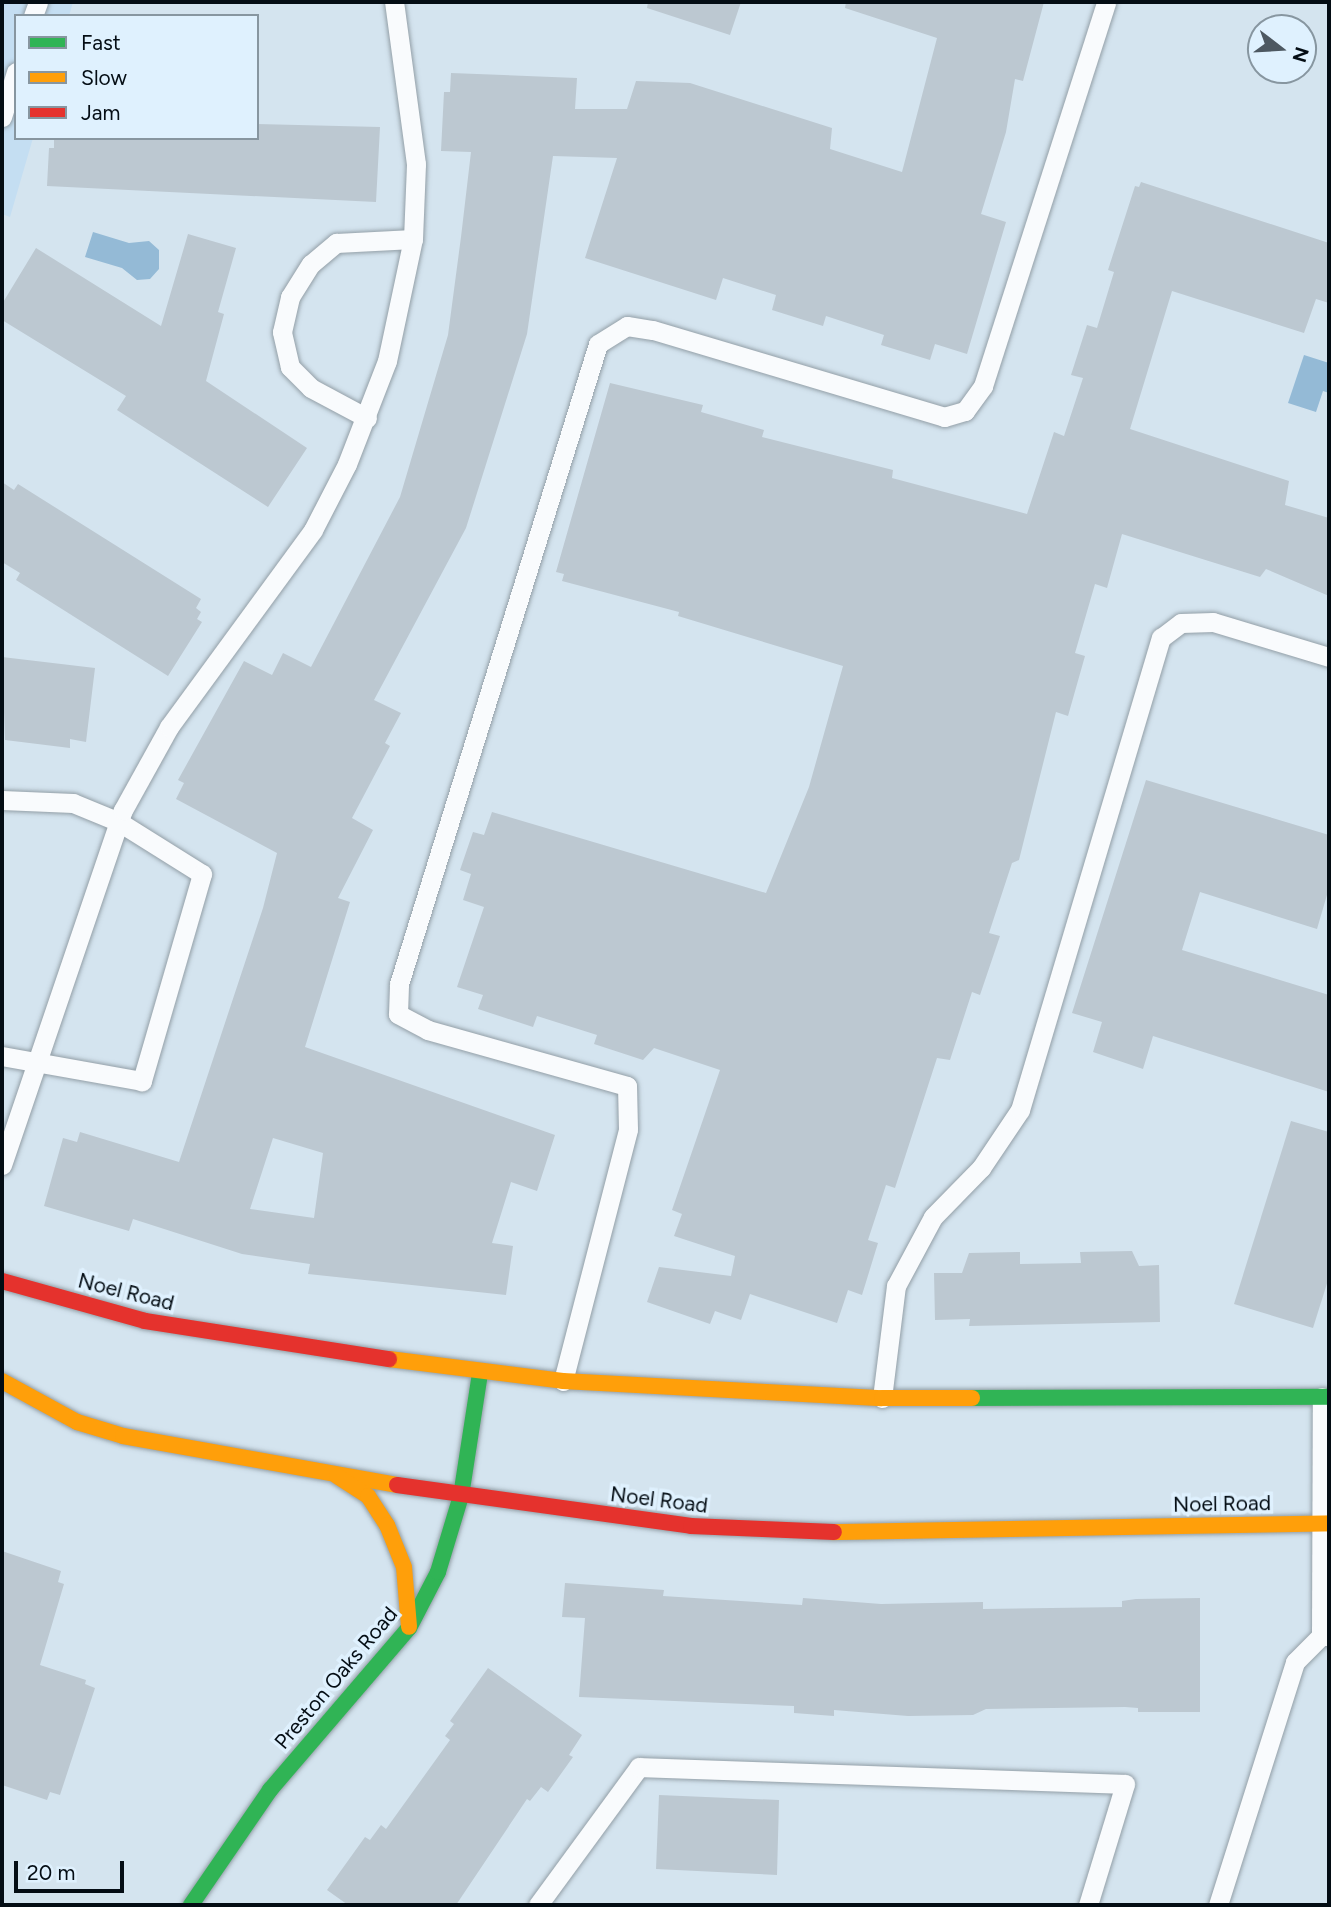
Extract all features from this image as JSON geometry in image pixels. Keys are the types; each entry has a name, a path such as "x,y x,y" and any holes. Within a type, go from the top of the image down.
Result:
{"street":[{"name":"Noel Road","path":"2,1281 145,1321 480,1373 563,1381 883,1398 1326,1397"},
{"name":"Preston Oaks Road","path":"191,1905 271,1790 409,1628 438,1572 461,1496 480,1373"},
{"name":"Noel Road","path":"2,1381 76,1422 123,1436 461,1496 691,1526 791,1533 1326,1523"},
{"path":"332,1473 368,1496 387,1525 404,1567 409,1628"}],"lane":[{"path":"2,1165 119,822 169,727 313,530 367,418 387,361 413,239 415,164 394,2"},
{"path":"563,1381 628,1129 626,1086 428,1030 398,1014 399,984 598,344 626,326 653,330 944,417 965,411 983,387 1106,2"},
{"path":"2,117 11,72"},
{"path":"367,418 310,387 290,367 282,332 290,297 311,264 336,243 413,239"},
{"path":"883,1398 895,1286 933,1217 981,1168 1020,1110 1161,638 1181,623 1213,622 1329,657"},
{"path":"2,800 73,803 119,822 202,874 142,1080 2,1056"},
{"path":"1218,1905 1295,1662 1325,1636 1326,1397"},
{"path":"538,1905 639,1767 1125,1784 1088,1905"}],"shaded area":[{"path":"2,2 73,2 70,14 14,14 14,140 32,140 10,217 2,214"},
{"path":"93,232 129,243 149,241 159,250 159,269 150,279 137,280 122,268 85,257"},
{"path":"1304,355 1329,363 1329,393 1323,391 1316,412 1288,403"}],"building":[{"path":"648,2 741,2 730,35 647,8"},
{"path":"846,2 1044,2 1023,81 1015,79 1006,132 981,214 1006,222 967,354 935,344 930,360 881,345 884,335 826,316 823,326 772,310 776,295 723,278 716,300 585,258 617,158 553,156 527,334 466,528 374,700 401,713 385,743 390,746 352,818 373,830 338,898 350,902 305,1047 555,1135 537,1191 511,1182 492,1243 513,1246 506,1295 308,1274 310,1264 242,1254 133,1219 129,1231 44,1206 63,1138 77,1142 80,1132 179,1162 263,908 277,853 176,799 184,783 178,780 244,661 272,675 283,653 311,667 400,497 448,335 461,237 471,152 441,151 444,92 450,92 451,73 577,78 575,109 627,109 636,81 690,83 832,128 830,149 902,172 937,38 845,8","holes":["273,1138 323,1153 314,1218 250,1209"]},
{"path":"259,124 380,127 376,202 47,186 49,148 54,148 54,140 259,140"},
{"path":"1141,182 1329,243 1329,303 1316,299 1304,333 1172,291 1130,429 1289,481 1285,505 1329,518 1329,596 1266,569 1260,577 1122,534 1107,588 1095,584 1075,653 1085,656 1068,716 1056,712 1019,860 1012,863 989,933 1000,936 980,995 972,992 950,1060 937,1058 895,1188 886,1185 868,1240 878,1243 862,1295 848,1290 837,1323 750,1294 741,1320 715,1311 710,1324 647,1302 659,1267 731,1276 735,1256 674,1236 682,1214 672,1210 720,1070 654,1048 643,1060 594,1044 597,1035 537,1016 533,1027 478,1009 483,995 457,987 484,907 463,900 471,874 460,870 473,832 484,835 492,812 766,893 809,787 843,666 678,616 679,612 562,581 564,574 556,572 610,383 703,405 701,412 764,430 762,437 893,470 892,478 1027,514 1054,432 1064,436 1083,378 1071,375 1087,325 1097,328 1114,272 1108,270 1135,186 1139,187"},
{"path":"188,234 236,248 218,312 224,314 206,381 307,448 268,507 117,410 126,396 2,320 2,304 36,248 161,326"},
{"path":"2,482 14,490 18,484 201,599 196,608 201,612 197,619 202,622 168,676 16,580 20,573 2,562"},
{"path":"2,657 95,668 86,742 70,739 70,748 5,740"},
{"path":"1146,780 1329,835 1329,888 1317,929 1200,892 1182,950 1329,995 1329,1092 1153,1036 1143,1069 1093,1052 1102,1022 1072,1013"},
{"path":"1291,1121 1329,1132 1329,1277 1313,1328 1234,1304"},
{"path":"1132,1251 1139,1266 1159,1265 1160,1322 969,1326 970,1319 935,1320 934,1273 962,1273 969,1253 1020,1252 1020,1264 1081,1263 1080,1252"},
{"path":"2,1551 61,1571 58,1582 64,1584 40,1665 86,1680 85,1684 95,1688 60,1795 50,1792 47,1800 2,1785"},
{"path":"565,1583 664,1590 663,1596 802,1605 803,1598 881,1604 983,1602 983,1609 1122,1607 1122,1601 1136,1599 1200,1598 1200,1712 1138,1712 1138,1708 1125,1707 986,1709 973,1715 908,1716 834,1710 834,1716 794,1713 794,1706 579,1697 585,1618 562,1617"},
{"path":"488,1668 582,1735 569,1755 573,1757 548,1792 541,1787 530,1801 527,1799 456,1905 348,1905 327,1890 365,1837 370,1840 381,1825 386,1829 450,1740 445,1736 454,1724 450,1721"},
{"path":"659,1795 779,1800 777,1875 656,1869"}],"traffic: fast":[{"path":"191,1905 270,1790 409,1628 438,1572 461,1496 480,1373"},
{"path":"972,1398 1329,1397"}],"traffic: slow":[{"path":"389,1359 563,1381 882,1398 972,1398"},
{"path":"2,1381 77,1422 123,1436 397,1485"},
{"path":"337,1476 368,1496 387,1525 404,1567 409,1627"},
{"path":"834,1532 1329,1523"}],"traffic: jam":[{"path":"2,1281 145,1321 389,1359"},
{"path":"397,1485 691,1526 834,1532"}]}
